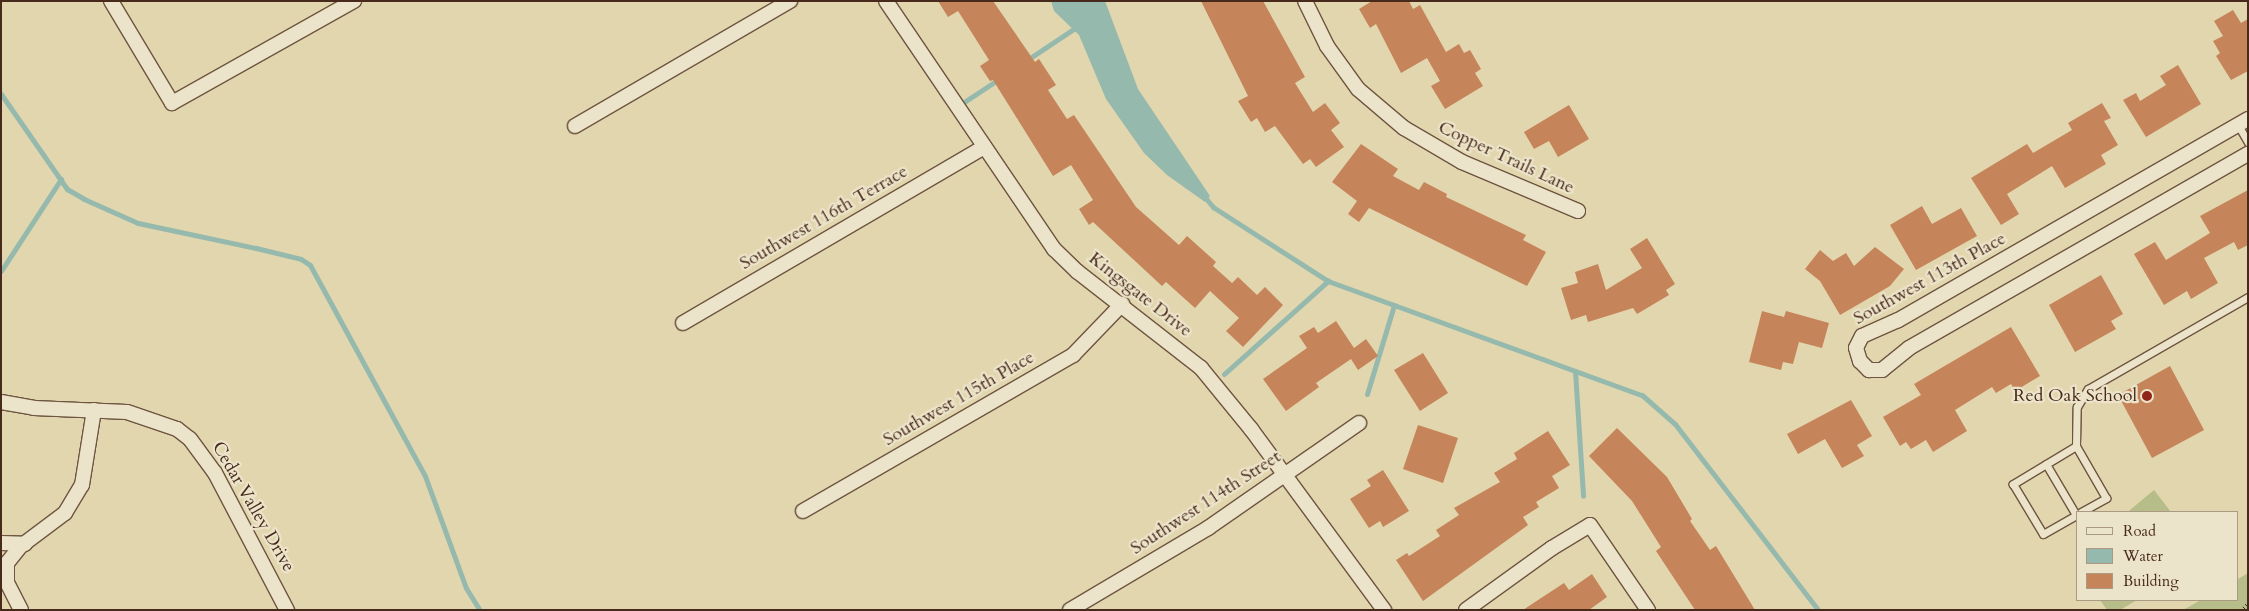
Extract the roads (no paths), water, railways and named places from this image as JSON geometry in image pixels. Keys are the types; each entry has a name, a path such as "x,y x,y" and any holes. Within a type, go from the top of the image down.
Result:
{"street":[{"path":"111,1 172,103 354,1"},
{"path":"575,126 790,1"},
{"name":"Kingsgate Drive","path":"886,1 1054,249 1078,272 1122,304 1201,368 1285,476 1384,610"},
{"name":"Copper Trails Lane","path":"1305,1 1327,46 1358,89 1404,128 1462,162 1578,211"},
{"name":"Southwest 113th Place","path":"2243,122 1898,320 1862,336 1856,348 1860,362 1869,370 1882,370 1909,348 2248,154"},
{"name":"Southwest 116th Terrace","path":"683,323 984,146"},
{"name":"Southwest 115th Place","path":"803,511 1072,355 1122,304"},
{"name":"Cedar Valley Drive","path":"1,402 34,408 94,410 145,416 177,429 190,439 214,473 287,610"},
{"path":"21,610 6,590 5,574 7,563 12,554 65,513 82,485 94,410"},
{"name":"Southwest 114th Street","path":"1070,610 1201,533 1359,423"},
{"path":"1466,610 1552,548 1590,525 1648,610"},
{"path":"1,543 25,544"}],"lane":[{"path":"2243,122 2248,142"},
{"path":"2083,511 2106,498 2076,446 2077,407 2088,389 2248,297"},
{"path":"2076,446 2013,484 2043,534 2076,515"},
{"path":"2046,464 2076,511"}],"water":[{"path":"1051,1 1105,1 1138,89 1210,196 1205,202 1167,175 1144,153 1106,99 1079,35 1054,11"}],"waterway":[{"path":"1027,60 1078,26"},
{"path":"958,106 999,79"},
{"path":"1,94 67,189 84,199 138,223 256,248 301,259 310,265 425,476 466,588 480,610"},
{"path":"1,271 61,179"},
{"path":"1203,195 1213,207 1328,281 1642,395 1675,424 1818,610"},
{"path":"1224,374 1328,281"},
{"path":"1367,394 1394,305"},
{"path":"1575,371 1583,496"}],"place":[{"name":"Red Oak School","path":"2147,396"}]}
